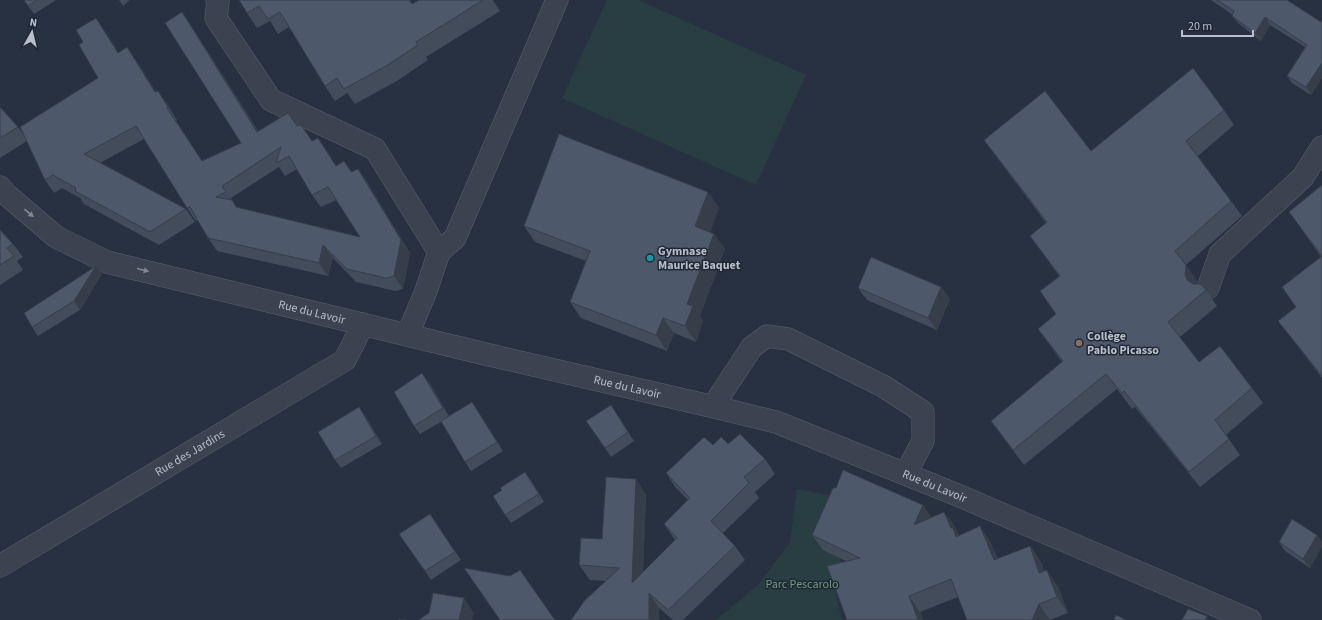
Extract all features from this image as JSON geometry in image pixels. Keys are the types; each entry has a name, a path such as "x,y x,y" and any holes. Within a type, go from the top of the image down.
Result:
{"street":[{"path":"216,0 218,2 216,18 271,100 374,149 439,252"},
{"path":"408,334 426,291 439,252 455,238 557,0"},
{"path":"1208,288 1220,254 1302,177 1322,147"},
{"name":"Rue du Lavoir","path":"0,187 7,195 56,237 107,262 408,334 493,356 713,406 776,422 906,473 1250,620"},
{"name":"Rue des Jardins","path":"0,566 345,360 363,324"},
{"path":"713,406 752,347 768,336 788,339 884,386 923,412 923,441 906,473"}],"green space":[{"path":"607,0 638,0 806,75 756,185 562,98"},
{"name":"Parc Pescarolo","path":"797,489 849,499 836,596 842,620 716,620 758,585 790,542"}],"building":[{"path":"24,0 37,0 28,6"},
{"path":"239,0 409,0 412,4 419,0 483,0 416,42 418,45 386,66 344,89 337,78 325,86 280,12 268,19 259,6 247,13"},
{"path":"1217,0 1287,0 1321,22 1322,20 1322,63 1306,87 1287,76 1307,45 1265,17 1255,33 1232,16 1234,11"},
{"path":"182,12 257,132 288,113 297,126 301,125 312,141 318,138 336,166 344,161 351,172 358,169 401,240 394,276 386,278 347,269 323,245 319,263 208,238 190,207 187,208 136,126 84,154 186,209 150,232 75,191 76,188 53,175 45,180 20,127 98,78 79,45 83,42 76,30 96,18 118,53 127,47 155,92 158,91 168,107 167,108 202,161 241,143 165,23","holes":["281,147 276,163 289,156 312,195 328,187 360,237 236,207 232,200 216,197 226,192 222,186"]},
{"path":"1193,68 1224,110 1186,141 1231,201 1175,251 1186,265 1185,274 1187,280 1193,284 1201,284 1206,290 1168,322 1199,362 1220,346 1252,388 1215,420 1229,439 1189,472 1124,391 1122,393 1106,374 1013,450 991,421 1063,361 1038,329 1056,314 1040,291 1060,276 1030,236 1047,222 984,140 1045,91 1091,151"},
{"path":"0,107 18,127 0,138"},
{"name":"Gymnase Maurice Baquet","path":"559,134 708,192 695,226 714,234 687,304 693,306 685,326 663,318 656,335 570,302 590,251 524,226"},
{"path":"1322,185 1322,256 1289,212"},
{"path":"0,230 13,244 7,248 14,256 0,265"},
{"path":"1322,256 1322,376 1278,321 1296,307 1282,287"},
{"path":"871,257 941,287 928,318 858,288"},
{"path":"96,266 74,301 32,327 24,313"},
{"path":"422,373 443,408 414,426 394,392"},
{"path":"472,402 497,442 465,462 441,421"},
{"path":"611,405 628,432 605,448 586,421"},
{"path":"359,407 376,436 335,460 318,432"},
{"path":"740,434 765,459 744,477 749,483 711,521 735,546 668,610 649,593 649,620 571,620 585,600 620,568 579,565 581,538 602,539 606,477 636,479 632,583 677,538 664,524 690,498 666,473 704,437 713,445 721,437 728,444"},
{"path":"843,470 923,505 914,525 944,512 956,537 980,526 994,560 1030,546 1039,573 1047,570 1057,597 1039,604 1032,620 967,620 951,579 909,596 918,620 847,620 827,566 860,558 812,535 833,488 836,488"},
{"path":"525,472 539,494 505,515 493,496 502,490 500,488"},
{"path":"430,514 455,552 425,571 399,534"},
{"path":"1292,519 1317,535 1303,559 1279,542"},
{"path":"464,568 510,576 520,570 555,620 500,620"},
{"path":"433,593 464,598 459,620 418,620 429,613"},
{"path":"1188,609 1207,616 1205,620 1182,620"},
{"path":"1116,615 1126,620 1114,620"}],"place":[{"name":"Gymnase Maurice Baquet","path":"650,258"},
{"name":"Collège Pablo Picasso","path":"1079,343"}]}
